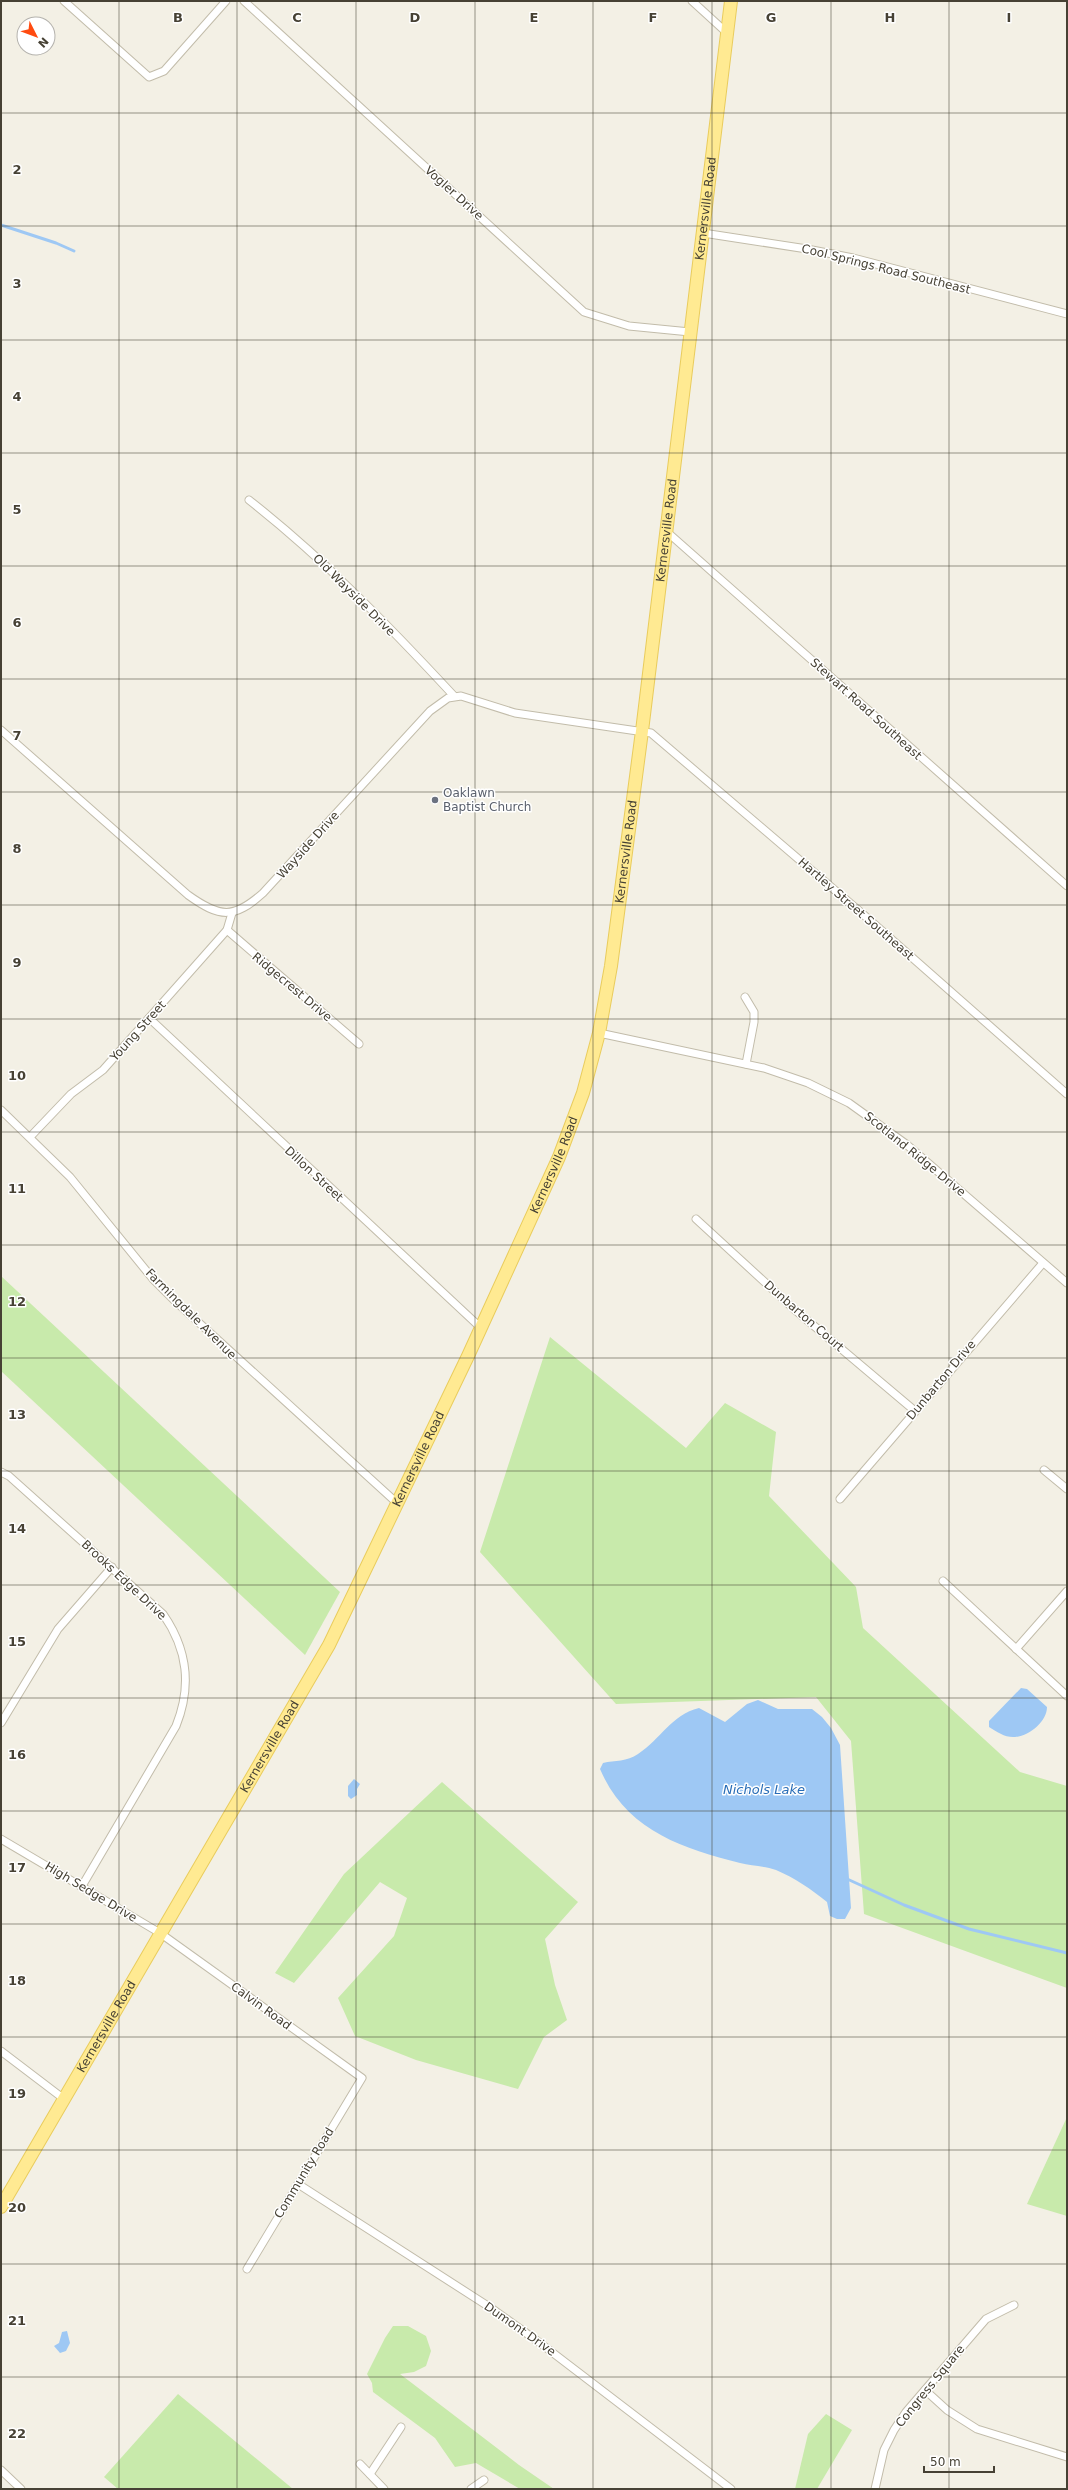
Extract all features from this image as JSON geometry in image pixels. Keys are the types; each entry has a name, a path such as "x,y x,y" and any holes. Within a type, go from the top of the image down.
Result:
{"main road":[{"name":"Kernersville Road","path":"1,2207 160,1933 330,1645 481,1328 559,1157 583,1093 599,1033 611,966 642,731 730,1"}],"street":[{"path":"64,1 149,77 164,71 226,1"},
{"name":"Vogler Drive","path":"244,1 584,312 629,326 690,332"},
{"path":"692,1 726,32"},
{"name":"Cool Springs Road Southeast","path":"703,233 807,248 1067,314"},
{"name":"Old Wayside Drive","path":"249,500 293,534 322,560 454,696"},
{"name":"Stewart Road Southeast","path":"666,530 1067,886"},
{"path":"454,696 468,698 514,713 642,731"},
{"name":"Wayside Drive","path":"232,913 241,910 263,893 430,711 443,701 454,696"},
{"path":"1,730 188,895 210,909 221,913 232,913"},
{"name":"Hartley Street Southeast","path":"642,731 651,733 663,743 865,916 1067,1094"},
{"name":"Young Street","path":"30,1137 71,1094 103,1070 227,930 232,913"},
{"name":"Ridgecrest Drive","path":"227,930 359,1044"},
{"path":"745,997 754,1012 754,1022 746,1064"},
{"name":"Dillon Street","path":"149,1018 481,1328"},
{"name":"Scotland Ridge Drive","path":"599,1033 746,1064 808,1083 869,1116 906,1144 1067,1283"},
{"name":"Farmingdale Avenue","path":"1,1110 70,1177 153,1279 174,1300 397,1503"},
{"name":"Dunbarton Court","path":"696,1219 794,1309 915,1411"},
{"name":"Dunbarton Drive","path":"840,1499 1043,1263"},
{"path":"1044,1470 1067,1489"},
{"name":"Brooks Edge Drive","path":"1,1472 9,1476 162,1614 172,1628 184,1655 187,1683 185,1699 176,1726 82,1886"},
{"path":"1,1723 58,1629 112,1568"},
{"path":"943,1581 1067,1696"},
{"path":"1016,1649 1067,1591"},
{"name":"High Sedge Drive","path":"1,1839 160,1933"},
{"name":"Calvin Road","path":"160,1933 362,2078"},
{"path":"1,2051 64,2099"},
{"name":"Community Road","path":"247,2269 362,2078"},
{"name":"Dumont Drive","path":"298,2184 491,2308 540,2342 731,2489"},
{"name":"Congress Square","path":"876,2489 884,2450 894,2430 925,2390 986,2319 1014,2306"},
{"path":"925,2390 947,2410 977,2428 1067,2457"},
{"path":"370,2474 401,2427"},
{"path":"360,2464 384,2489"},
{"path":"1,2470 21,2489"},
{"path":"471,2489 484,2480"}],"green space":[{"path":"1,1276 340,1592 305,1655 1,1371"},
{"path":"550,1337 686,1448 725,1403 776,1432 769,1496 856,1587 863,1628 1020,1772 1067,1786 1067,1988 864,1914 851,1741 816,1697 616,1704 480,1552"},
{"path":"442,1782 578,1902 545,1939 555,1985 567,2020 544,2037 518,2089 416,2060 355,2036 338,1998 394,1936 407,1898 380,1882 294,1983 275,1973 344,1874"},
{"path":"1067,2117 1067,2216 1027,2204"},
{"path":"393,2326 408,2326 426,2336 431,2351 426,2366 414,2372 400,2374 519,2465 554,2489 520,2489 476,2463 455,2467 435,2438 373,2392 372,2383 367,2374 385,2338"},
{"path":"178,2394 293,2489 118,2489 104,2477"},
{"path":"826,2414 852,2430 817,2489 795,2489 808,2434"}],"water":[{"path":"1021,1688 1027,1689 1047,1707 1046,1712 1041,1722 1032,1731 1021,1736 1005,1736 989,1727 989,1721"},
{"name":"Nichols Lake","path":"758,1700 778,1709 812,1709 822,1717 831,1728 840,1745 851,1908 845,1919 837,1919 830,1916 827,1902 803,1884 783,1873 697,1851 677,1843 640,1822 611,1790 600,1769 603,1763 625,1760 634,1757 646,1748 673,1722 689,1711 699,1708 725,1722 747,1704"},
{"path":"354,1779 360,1784 357,1789 357,1795 351,1799 348,1796 348,1786"},
{"path":"67,2331 70,2343 66,2351 60,2353 54,2346 59,2343 62,2332"}],"waterway":[{"path":"1,225 56,243 74,251"},
{"path":"845,1878 904,1905 969,1929 1067,1953"}],"place":[{"name":"Oaklawn Baptist Church","path":"435,800"}]}
